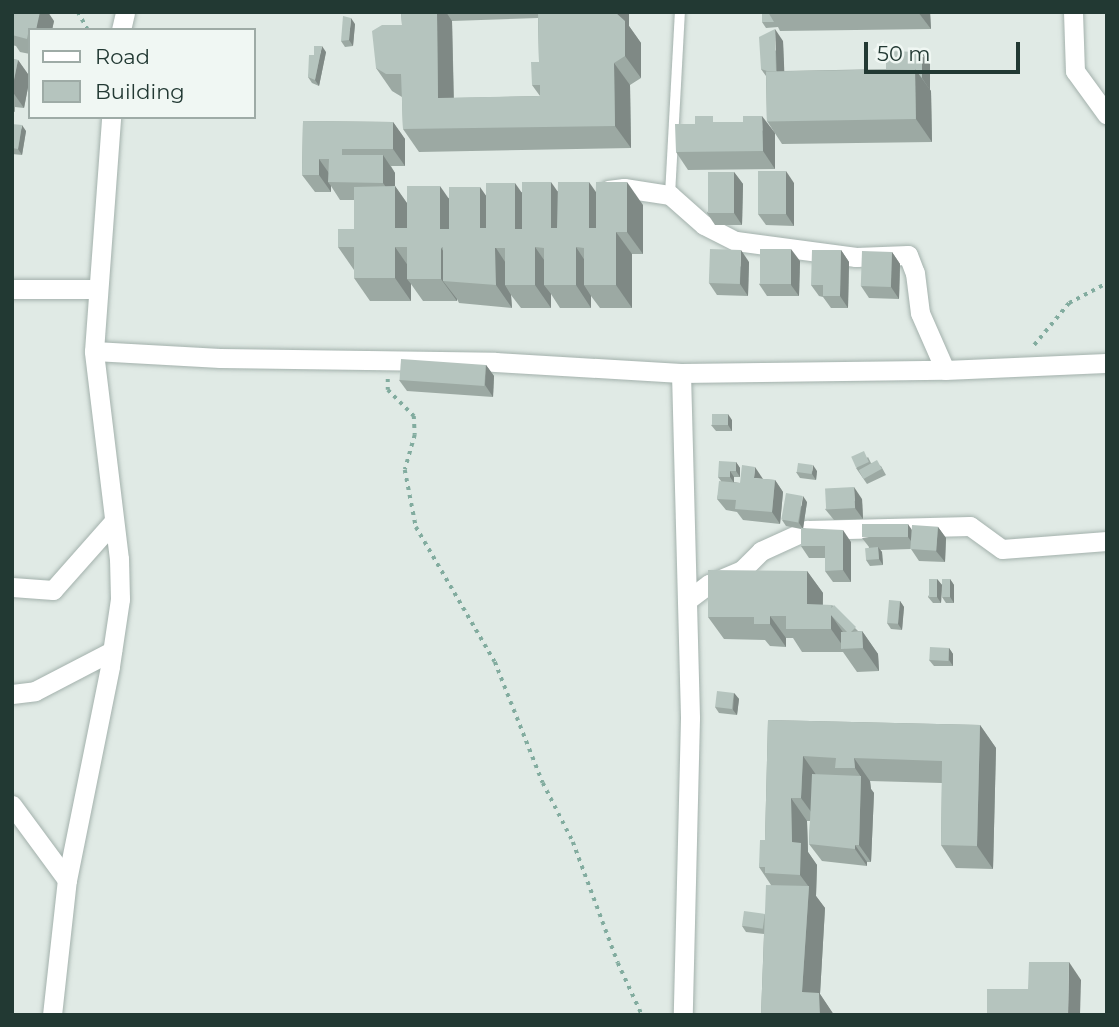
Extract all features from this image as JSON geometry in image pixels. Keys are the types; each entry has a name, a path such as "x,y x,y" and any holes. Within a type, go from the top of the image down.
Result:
{"street":[{"path":"1073,12 1075,71 1107,115"},
{"path":"52,1015 67,880 112,651 120,586 94,351 111,119"},
{"path":"586,193 624,188 670,195 704,225 736,241 856,257 908,255 915,273 920,313 945,370"},
{"path":"12,289 97,289"},
{"path":"94,351 219,358 495,362 681,373 945,370 1107,363"},
{"path":"681,373 690,756 683,1015"},
{"path":"12,587 53,590 114,521"},
{"path":"688,599 709,584 742,570 761,551 807,530 970,526 1002,549 1107,541"},
{"path":"12,694 36,691 112,651"},
{"path":"12,805 67,880"}],"lane":[{"path":"670,195 680,12"}],"path":[{"path":"78,12 87,28"},
{"path":"1013,368 1069,303 1107,283"},
{"path":"388,360 388,390 414,416 415,435 405,470 416,527 495,662 543,783 573,842 618,963 642,1015"}],"building":[{"path":"12,12 40,12 36,28 28,28 27,39 12,35"},
{"path":"401,12 437,12 438,98 540,96 540,85 532,85 531,62 539,62 538,12 615,12 625,21 625,56 614,63 615,126 403,129 401,74 386,74 376,68 372,31 382,25 402,25"},
{"path":"762,12 768,12 774,22 762,22"},
{"path":"343,16 351,18 349,40 341,41"},
{"path":"775,29 776,71 767,71 761,69 759,37"},
{"path":"314,46 322,46 315,80 308,77 309,55 314,55"},
{"path":"886,51 922,52 922,78 915,69 886,69"},
{"path":"12,59 18,60 12,89"},
{"path":"915,69 916,119 767,122 766,72"},
{"path":"695,116 713,116 713,122 743,122 743,116 762,116 763,151 676,152 675,124 695,124"},
{"path":"303,121 393,122 393,149 342,149 342,155 383,155 383,183 328,182 329,159 319,159 319,175 302,175"},
{"path":"12,124 22,125 18,149 12,148"},
{"path":"758,171 786,171 786,214 758,214"},
{"path":"708,172 734,172 734,213 708,213"},
{"path":"522,182 551,182 551,228 557,228 558,182 589,182 589,228 596,228 596,182 627,182 627,232 616,232 616,285 584,285 584,248 576,247 576,285 544,285 544,248 535,247 535,285 505,285 505,248 495,248 496,285 443,281 443,247 441,279 407,279 407,247 395,247 395,278 354,278 354,247 338,247 338,229 354,229 354,187 395,186 395,228 407,228 407,186 440,186 440,229 449,229 449,187 480,187 480,228 486,228 486,183 515,183 515,229 522,229"},
{"path":"710,249 741,250 740,284 709,283"},
{"path":"760,249 791,249 791,284 760,284"},
{"path":"812,250 841,250 840,296 823,296 823,285 811,285"},
{"path":"862,251 892,252 891,287 861,286"},
{"path":"401,359 486,365 484,386 400,380"},
{"path":"712,414 728,414 728,425 712,425"},
{"path":"864,451 869,462 856,468 851,457"},
{"path":"877,460 882,469 863,479 859,470"},
{"path":"719,461 736,462 736,471 730,471 730,477 718,477"},
{"path":"798,463 813,465 812,474 797,472"},
{"path":"742,465 755,467 754,478 775,480 772,512 735,509 736,500 717,499 719,481 740,483"},
{"path":"854,487 855,508 826,509 825,489"},
{"path":"786,493 803,496 798,523 781,520"},
{"path":"862,524 908,524 908,537 862,537"},
{"path":"912,525 938,527 936,551 910,549"},
{"path":"801,528 843,530 843,570 825,571 825,546 801,546"},
{"path":"878,547 879,559 866,560 865,548"},
{"path":"708,570 807,571 807,604 832,605 831,608 834,605 856,627 851,632 862,631 863,648 841,649 841,632 847,632 831,615 831,629 786,629 786,616 770,616 770,624 754,624 754,617 708,617"},
{"path":"929,579 937,579 937,597 929,597"},
{"path":"942,579 950,579 950,597 942,597"},
{"path":"889,600 900,601 898,624 887,623"},
{"path":"930,647 949,648 948,661 929,660"},
{"path":"717,691 734,693 732,709 715,707"},
{"path":"768,720 980,725 977,846 941,845 942,761 854,758 855,768 835,768 836,758 803,756 801,798 791,798 792,842 801,843 800,875 765,873 765,867 759,867 760,840 765,840"},
{"path":"812,774 861,776 859,845 855,845 855,849 809,844"},
{"path":"766,885 809,886 802,992 819,993 820,1015 761,1015"},
{"path":"744,911 765,914 763,929 742,926"},
{"path":"1029,962 1069,962 1068,1015 987,1015 987,989 1028,989"}]}
